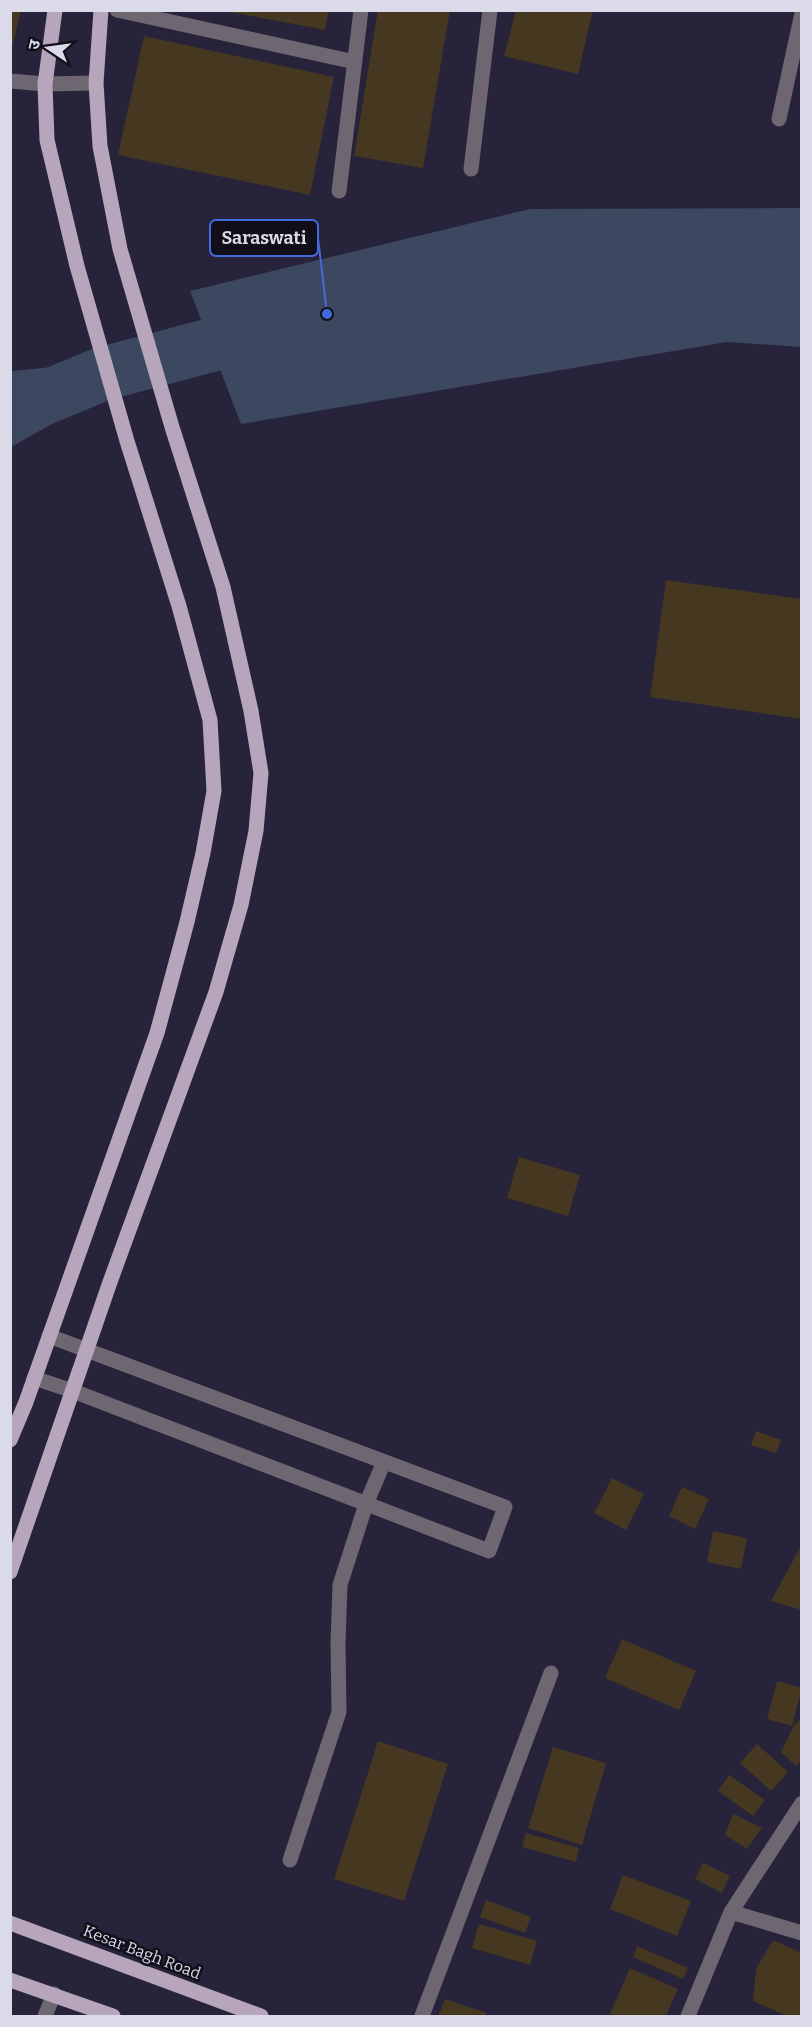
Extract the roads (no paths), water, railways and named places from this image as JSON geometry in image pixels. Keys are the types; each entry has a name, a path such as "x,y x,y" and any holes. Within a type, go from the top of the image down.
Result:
{"main road":[{"path":"10,1440 157,1033 187,922 203,854 214,791 210,720 179,606 127,441 77,266 47,140 45,84 55,10"},
{"path":"10,1572 216,992 241,905 256,831 261,772 251,711 223,587 172,427 120,249 100,146 96,83 101,10"},
{"name":"Kesar Bagh Road","path":"10,1923 261,2016"},
{"path":"10,1980 113,2016"}],"street":[{"path":"117,10 355,62"},
{"path":"339,191 361,10"},
{"path":"471,169 490,10"},
{"path":"779,118 801,14"},
{"path":"10,81 45,84 96,83"},
{"path":"34,1378 489,1551 505,1507 49,1336"},
{"path":"291,1860 339,1712 340,1585 366,1504 384,1462"},
{"path":"422,2016 551,1673"},
{"path":"688,2016 731,1912 801,1803"},
{"path":"731,1912 801,1933"},
{"path":"45,2016 54,1994"}],"water":[{"path":"801,208 801,347 727,342 241,424 190,291 530,209"},
{"path":"75,365 82,407 11,447 11,371"}],"waterway":[{"path":"10,412 102,374 283,326"}],"place":[{"name":"Saraswati","path":"327,314"}]}
